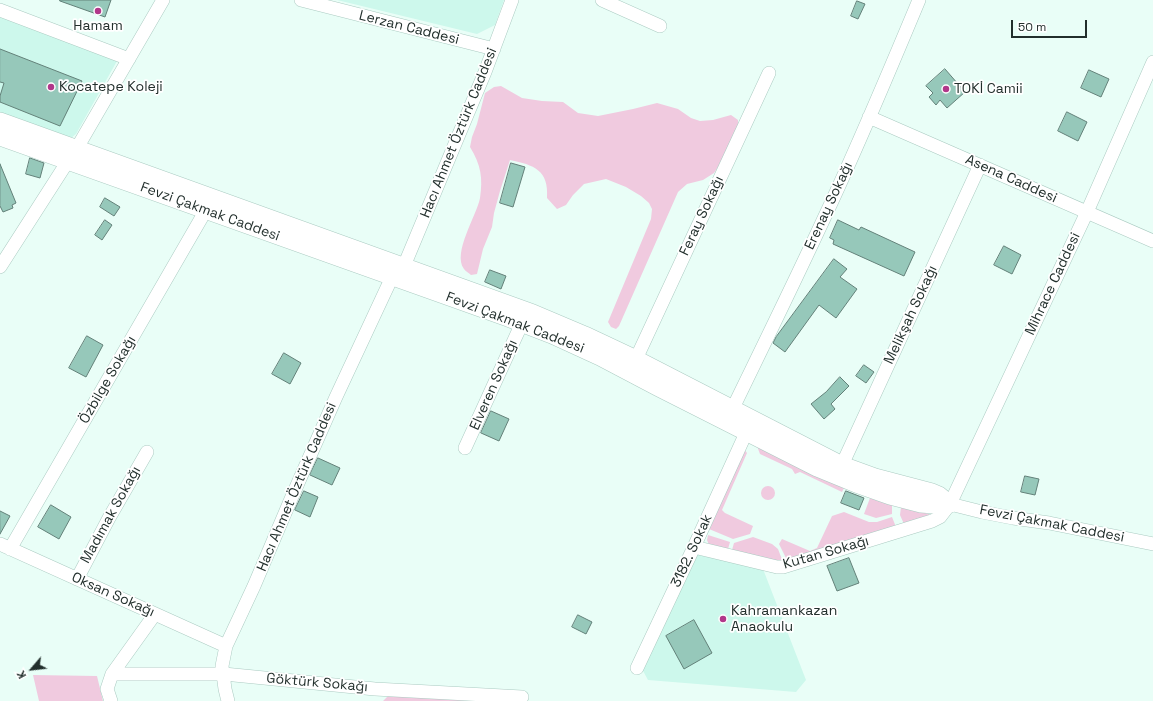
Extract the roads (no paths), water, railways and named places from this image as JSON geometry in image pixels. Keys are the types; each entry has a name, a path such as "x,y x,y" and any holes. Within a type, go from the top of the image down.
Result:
{"main road":[{"name":"Fevzi Çakmak Caddesi","path":"0,121 73,155 206,210 533,313 585,334 636,359 842,465 874,477 932,492 939,495 950,504"},
{"name":"Fevzi Çakmak Caddesi","path":"0,137 73,155 398,271 600,356 746,433 817,468 890,496 921,504 950,504"}],"street":[{"path":"0,267 73,155 163,0"},
{"name":"Lerzan Caddesi","path":"301,0 494,49"},
{"name":"Hacı Ahmet Öztürk Caddesi","path":"228,701 222,666 226,646 254,586 336,397 398,271 494,49 512,0"},
{"path":"602,0 660,26"},
{"name":"Erenay Sokağı","path":"733,408 794,283 870,117 919,0"},
{"path":"0,10 128,59"},
{"name":"Mihrace Caddesi","path":"950,504 1087,212 1153,62"},
{"name":"Feray Sokağı","path":"636,359 769,73"},
{"name":"Asena Caddesi","path":"870,117 1153,241"},
{"name":"Melikşah Sokağı","path":"842,465 980,165"},
{"name":"Özbilge Sokağı","path":"5,547 206,210"},
{"name":"Elveren Sokağı","path":"465,448 522,323"},
{"name":"3182. Sokak","path":"637,668 746,433"},
{"name":"Madımak Sokağı","path":"77,579 109,518 147,452"},
{"name":"Fevzi Çakmak Caddesi","path":"950,504 982,512 1049,523 1153,544"},
{"name":"Kutan Sokağı","path":"694,547 777,567 783,567 932,521 940,517 950,504"},
{"name":"Oksan Sokağı","path":"5,547 226,646"},
{"path":"111,701 107,688 112,674 155,614"},
{"name":"Göktürk Sokağı","path":"112,674 224,674 375,689 522,696"},
{"path":"375,689 380,701"}],"place":[{"name":"Hamam","path":"98,11"},
{"name":"Kocatepe Koleji","path":"51,87"},
{"name":"TOKİ Camii","path":"946,89"},
{"name":"Kahramankazan Anaokulu","path":"723,619"}]}
